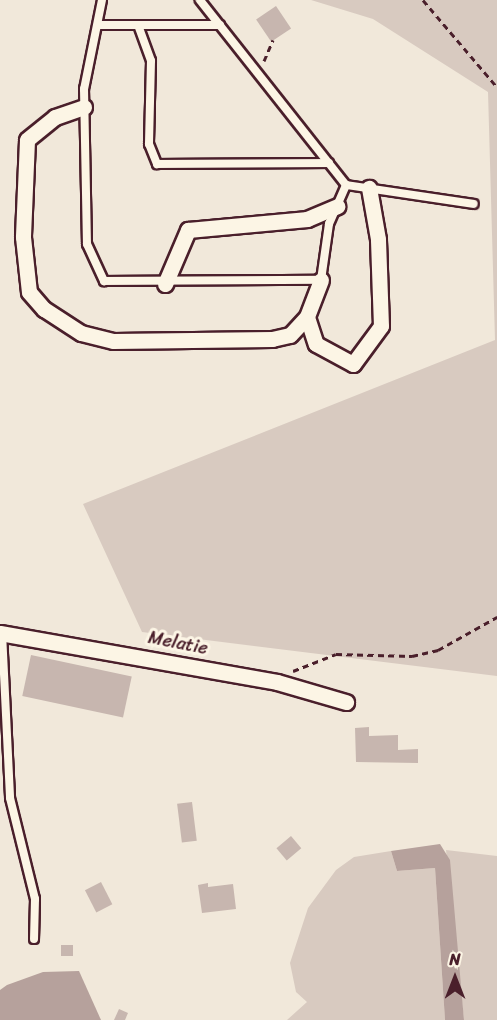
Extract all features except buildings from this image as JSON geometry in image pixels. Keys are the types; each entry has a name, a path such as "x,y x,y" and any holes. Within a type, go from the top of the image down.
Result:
{"street":[{"path":"84,107 55,117 27,140 23,237 29,292 44,309 81,333 113,341 272,339 290,335 308,317 321,280"},
{"path":"308,317 316,344 353,364 381,326 378,239 369,188"},
{"path":"165,284 188,230 308,219 336,206"},
{"name":"Melatie","path":"1,633 277,682 346,702"}],"lane":[{"path":"102,0 100,25 85,63 84,107 87,244 104,281 165,284 321,280 336,206 346,185"},
{"path":"200,0 346,185 474,204"},
{"path":"100,25 220,25"},
{"path":"138,25 151,61 149,144 157,164 329,163"},
{"path":"1,633 10,798 34,899 34,939"}],"path":[{"path":"423,0 497,87"},
{"path":"258,73 273,40"},
{"path":"277,682 315,658 438,650 497,617"}],"shaded area":[{"path":"311,0 497,0 497,676 142,632 83,504 495,340 488,92 373,19"},
{"path":"440,844 450,860 464,1020 445,1020 435,868 397,871 391,851"},
{"path":"446,850 497,856 497,1020 464,1020"},
{"path":"391,851 397,871 435,868 445,1020 287,1020 307,1002 296,992 290,963 308,908 336,870 354,857"},
{"path":"79,971 101,1020 0,1020 0,990 7,985 43,972"}]}
